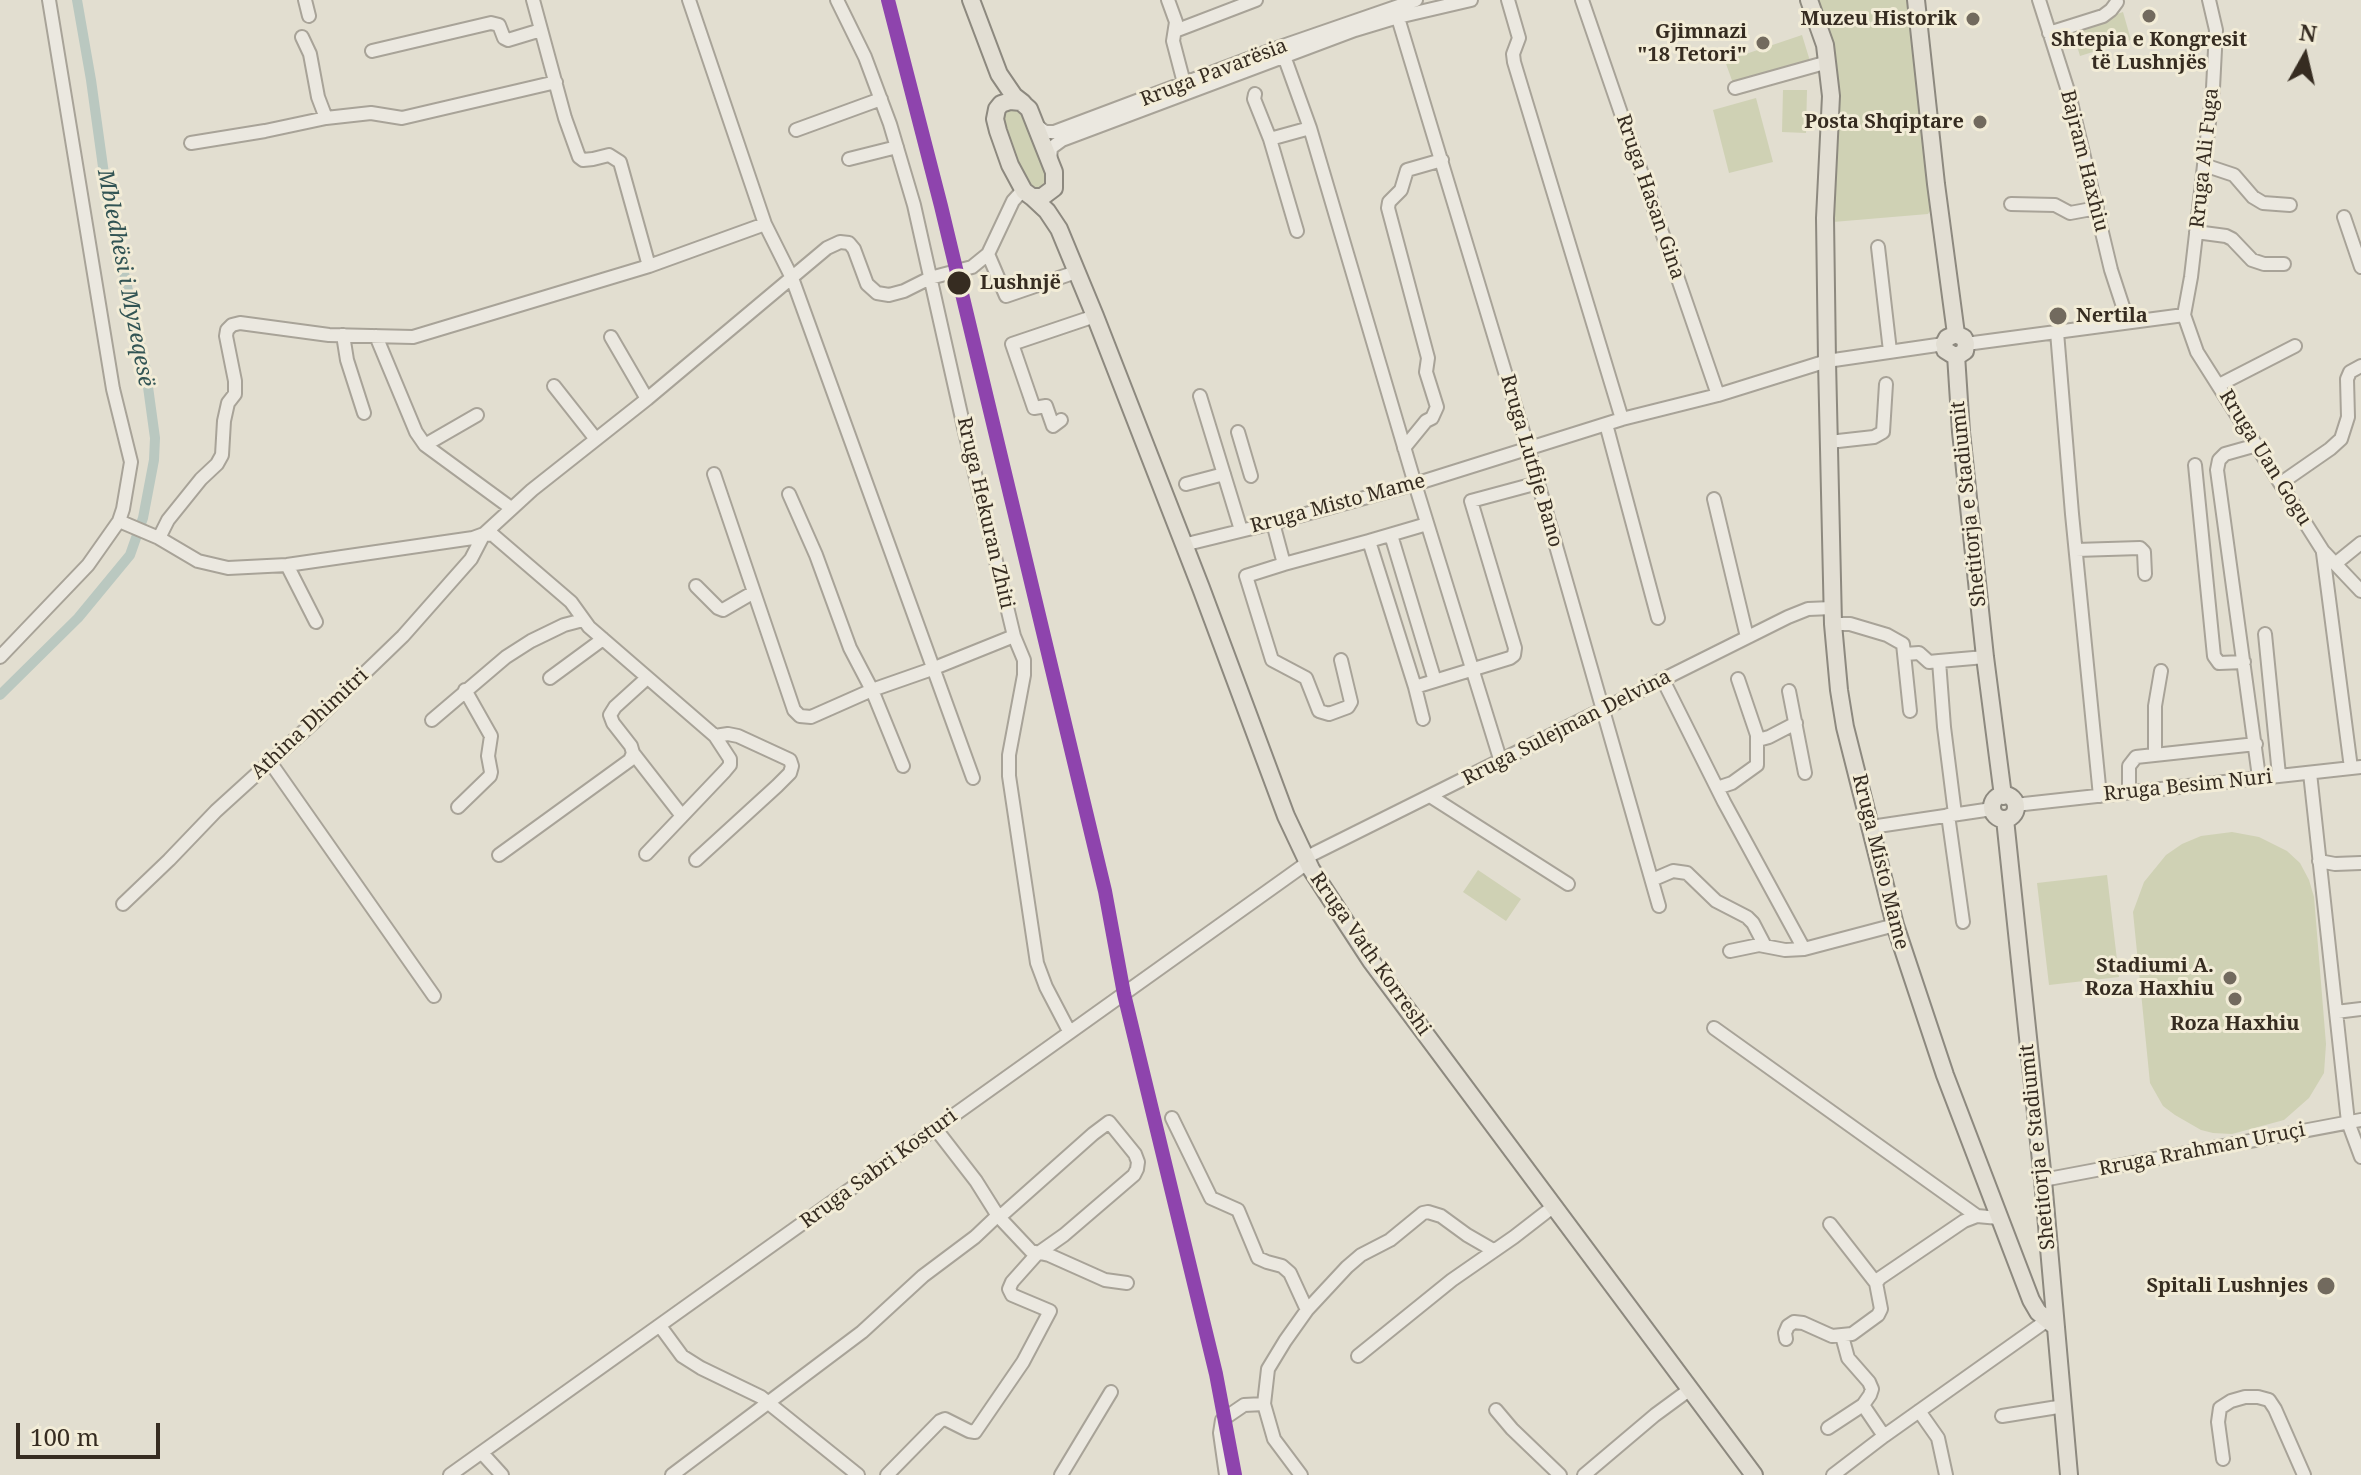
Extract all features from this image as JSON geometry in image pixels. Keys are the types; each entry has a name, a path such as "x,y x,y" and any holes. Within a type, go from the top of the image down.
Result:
{"main road":[{"path":"971,0 994,63 1007,86 1023,103"},
{"name":"Rruga Misto Mame","path":"1809,0 1825,45 1831,96 1823,364 1829,442 1833,616 1845,727 1895,925 1945,1075 2031,1300 2051,1324"},
{"name":"Shetitorja e Stadiumit","path":"1916,0 2043,1180 2051,1324 2064,1406 2069,1475"},
{"path":"994,63 998,85 997,109"},
{"path":"997,109 1010,101 1023,103"},
{"name":"Rruga Vath Korreshi","path":"1023,103 1029,109 1056,175 1053,204 1059,229 1306,860 1330,902 1371,961 1754,1475"},
{"name":"Rruga Vath Korreshi","path":"997,109 997,127 1010,165 1028,193 1047,211 1059,229"},
{"path":"1028,193 1046,195 1055,185"}],"street":[{"path":"0,657 88,565 121,522 131,462 113,389 49,0"},
{"path":"305,0 309,16"},
{"path":"533,0 579,157 583,160 609,155 620,162 649,266"},
{"path":"689,0 765,224 792,278 973,778"},
{"name":"Rruga Hekuran Zhiti","path":"837,0 865,57 881,99 914,205 1014,636 1024,660 1009,755 1009,776 1037,963 1069,1031"},
{"path":"1168,0 1176,22 1173,41 1184,83"},
{"path":"1175,31 1256,0"},
{"path":"1389,11 1417,0 1420,7 1429,9"},
{"path":"1389,11 1429,9 1471,0"},
{"path":"1508,0 1519,38 1513,54 1514,62 1622,419"},
{"name":"Rruga Hasan Gina","path":"1582,0 1718,395"},
{"name":"Bajram Haxhiu","path":"2039,0 2069,94 2111,270 2128,322"},
{"name":"Rruga Ali Fuga","path":"2184,315 2213,88 2216,30 2209,0"},
{"path":"2049,33 2103,16 2117,2"},
{"name":"Rruga Pavarësia","path":"1050,161 1050,149 1062,140 1284,56 1389,11"},
{"name":"Rruga Pavarësia","path":"1036,125 1044,132 1054,132 1389,11"},
{"name":"Rruga Lutfije Bano","path":"1389,11 1442,160 1659,906"},
{"path":"372,51 491,23 499,25 504,38 508,40 541,30"},
{"path":"302,37 310,54 318,97 326,118"},
{"path":"1284,56 1310,128 1501,762"},
{"path":"1735,88 1828,62"},
{"path":"191,143 326,118 371,113 402,118 556,82"},
{"path":"1255,94 1254,99 1270,139 1297,231"},
{"path":"796,130 881,99"},
{"path":"1270,139 1310,128"},
{"path":"849,159 897,147"},
{"path":"1404,448 1435,414 1437,407 1426,372 1428,358 1388,208 1389,202 1401,190 1407,170 1442,160"},
{"path":"2204,165 2234,175 2253,197 2263,203 2290,205"},
{"path":"121,522 156,537 198,561 228,568 287,565 473,538 491,527 827,248 840,242 849,243 867,284 877,293 889,295 904,291 930,278 972,267 988,254 1013,201 1028,193"},
{"path":"2011,204 2055,205 2070,213 2097,208"},
{"path":"2344,217 2361,267"},
{"path":"156,537 222,455 224,421 228,403 235,394 226,336 232,325 240,323 343,335 413,337 649,266 765,224"},
{"path":"2196,232 2226,236 2252,260 2264,264 2284,264"},
{"path":"1878,247 1890,351"},
{"path":"988,254 1006,296 1076,272"},
{"path":"1954,345 2184,315"},
{"name":"Rruga Uan Gogu","path":"2184,315 2197,352 2323,551 2361,591"},
{"path":"1061,420 1053,426 1046,406 1034,408 1012,344 1095,316"},
{"path":"2057,332 2100,796"},
{"path":"343,335 347,360 364,413"},
{"path":"376,336 416,432 425,445 511,508"},
{"path":"611,337 647,399"},
{"name":"Rruga Misto Mame","path":"1823,364 1954,345"},
{"name":"Rruga Misto Mame","path":"1183,545 1415,484 1622,419 1823,364 1890,351 1954,345"},
{"path":"2219,385 2295,346"},
{"path":"2281,483 2341,439 2354,401 2347,379 2350,372 2361,366"},
{"path":"1829,442 1874,437 1883,432 1886,384"},
{"path":"554,386 595,438"},
{"path":"1200,396 1241,530"},
{"path":"425,445 477,415"},
{"path":"1606,424 1658,618"},
{"path":"1238,432 1251,476"},
{"path":"2257,445 2225,454 2219,460 2217,470 2259,777"},
{"path":"2195,465 2214,656 2219,663 2244,662"},
{"path":"714,474 794,710 800,716 811,717 872,690 1014,636"},
{"path":"1186,484 1224,474"},
{"path":"1415,687 1510,658 1515,648 1471,501 1538,483"},
{"path":"789,494 816,555 850,648 872,690 903,766"},
{"path":"1714,499 1747,637"},
{"path":"1273,523 1284,564"},
{"path":"1341,660 1351,702 1348,707 1329,714 1319,711 1306,678 1272,660 1246,576 1427,524"},
{"path":"491,527 493,535 571,602 583,620 603,639 715,736 730,759 730,765 646,854"},
{"name":"Athina Dhimitri","path":"123,904 216,811 403,636 471,559 491,527"},
{"path":"1391,535 1435,681"},
{"path":"1369,541 1423,719"},
{"path":"2335,564 2361,543"},
{"path":"2076,550 2140,548 2144,552 2145,574"},
{"path":"2323,551 2356,767"},
{"path":"287,565 316,622"},
{"path":"2205,577 2232,574"},
{"path":"696,586 723,610 754,592"},
{"name":"Rruga Sulejman Delvina","path":"1306,860 1747,637 1808,609 1833,616"},
{"path":"1833,616 1887,635 1903,644 1910,711"},
{"path":"432,720 506,657 564,625 583,620"},
{"path":"2265,634 2279,775"},
{"path":"1401,643 1422,637"},
{"path":"550,678 603,639"},
{"path":"1905,654 1919,653 1929,662 1985,657"},
{"path":"1939,661 1963,922"},
{"path":"2155,753 2155,706 2161,671"},
{"path":"647,678 610,715 633,753 679,812"},
{"path":"1717,788 1732,783 1757,765 1758,740 1738,679"},
{"path":"1663,680 1804,949"},
{"path":"458,807 491,772 488,756 491,736 465,690"},
{"path":"1789,691 1805,773"},
{"path":"1758,740 1796,723"},
{"path":"696,860 777,786 790,773 792,766 790,760 738,736 715,736"},
{"path":"2129,792 2129,766 2136,757 2256,744"},
{"path":"499,855 630,760 633,753"},
{"path":"270,762 434,996"},
{"name":"Rruga Besim Nuri","path":"1871,827 2004,807 2356,767"},
{"path":"2310,773 2336,1012 2361,1157"},
{"path":"1430,796 1568,884"},
{"name":"Rruga Sabri Kosturi","path":"450,1475 1306,860"},
{"path":"2319,861 2361,863"},
{"path":"1652,880 1673,871 1687,873 1716,901 1747,917 1765,946"},
{"path":"1730,951 1765,946 1785,950 1804,949 1895,925"},
{"path":"2336,1012 2361,1009"},
{"path":"1714,1028 1977,1216 1999,1218"},
{"path":"1172,1118 1211,1198 1238,1210 1258,1258 1282,1266 1290,1273 1307,1310"},
{"name":"Rruga Rrahman Uruçi","path":"2043,1180 2354,1121"},
{"path":"672,1475 862,1332 923,1276 1109,1122 1135,1154 1138,1162 1134,1175 1037,1254 1009,1289 1012,1295 1050,1311 1023,1362 975,1432 945,1419 940,1421 887,1475"},
{"path":"935,1128 976,1181 998,1216 1031,1251 1049,1255 1105,1280 1127,1283"},
{"path":"1358,1356 1452,1280 1554,1206"},
{"path":"1301,1475 1274,1439 1264,1404 1268,1369 1307,1310 1361,1255 1390,1240 1423,1213 1441,1216 1493,1250"},
{"path":"1876,1283 1948,1231 1977,1216"},
{"path":"1786,1339 1788,1326 1794,1322 1832,1336 1852,1334 1878,1315 1881,1309 1876,1283 1830,1224"},
{"path":"1833,1475 1919,1411 2051,1324"},
{"path":"660,1326 682,1356 768,1402 858,1475"},
{"path":"1828,1428 1863,1405 1872,1389 1848,1358 1842,1336"},
{"path":"1584,1475 1689,1390"},
{"path":"1061,1475 1111,1392"},
{"path":"2223,1459 2218,1422 2220,1408 2231,1401 2258,1397 2269,1400 2275,1409 2304,1475"},
{"path":"1226,1475 1220,1433 1222,1420 1244,1405 1264,1404"},
{"path":"1863,1405 1884,1436"},
{"path":"2002,1416 2064,1406"},
{"path":"1496,1410 1560,1475"},
{"path":"1919,1411 1938,1438 1946,1475"},
{"path":"482,1453 502,1475"}],"green space":[{"path":"1815,0 1908,0 1932,208 1928,214 1833,222 1829,218 1835,105"},
{"path":"2123,12 2131,40 2080,56 2072,29"},
{"path":"1802,35 1810,61 1734,86 1725,61"},
{"path":"1783,90 1807,90 1806,133 1782,132"},
{"path":"1756,98 1773,162 1729,173 1713,110"},
{"path":"1012,109 1021,111 1048,176 1039,188 1026,182 1004,125 1004,115"},
{"name":"Stadiumi A. Roza Haxhiu","path":"2232,832 2259,837 2287,851 2300,863 2309,880 2314,897 2326,1044 2324,1073 2309,1098 2284,1120 2232,1134 2201,1130 2175,1115 2163,1106 2150,1083 2133,912 2144,882 2166,855 2201,836"},
{"path":"1478,870 1521,899 1506,921 1463,892"},
{"path":"2107,875 2119,977 2049,985 2037,883"}],"waterway":[{"name":"Mbledhësi i Myzeqesë","path":"0,695 78,618 130,555 143,518 154,460 155,438 145,365 108,203 77,0"}],"transit line":[{"path":"888,0 941,206 1105,891 1124,994 1216,1374 1235,1475"}],"place":[{"name":"Shtepia e Kongresit të Lushnjës","path":"2149,16"},
{"name":"Muzeu Historik","path":"1973,19"},
{"name":"Gjimnazi \"18 Tetori\"","path":"1763,43"},
{"name":"Posta Shqiptare","path":"1980,122"},
{"name":"Lushnjë","path":"959,283"},
{"name":"Nertila","path":"2058,316"},
{"name":"Stadiumi A. Roza Haxhiu","path":"2230,978"},
{"name":"Roza Haxhiu","path":"2235,999"},
{"name":"Spitali Lushnjes","path":"2326,1286"}]}
